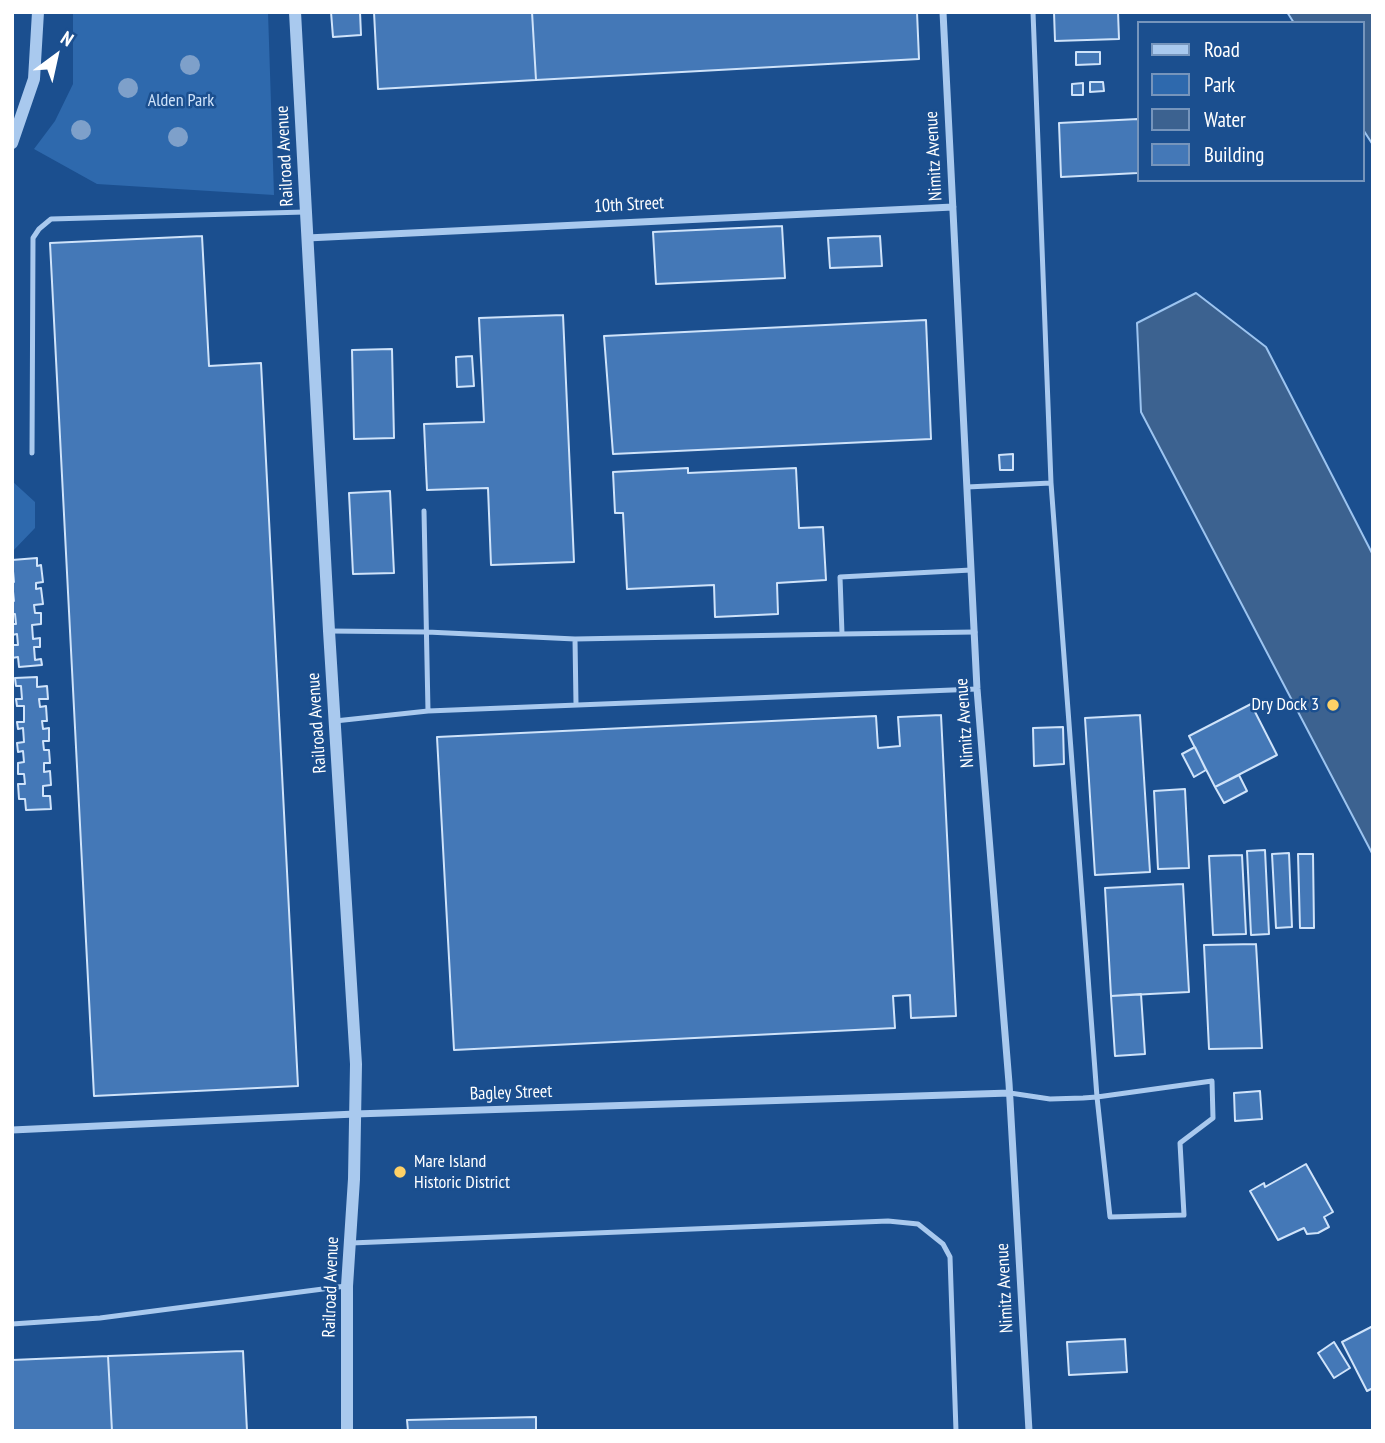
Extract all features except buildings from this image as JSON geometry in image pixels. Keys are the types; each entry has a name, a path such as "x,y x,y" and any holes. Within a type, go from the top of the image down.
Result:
{"street":[{"path":"13,142 34,79 38,12"},
{"name":"Railroad Avenue","path":"295,12 328,631 356,1064 354,1179 347,1286 347,1431"},
{"name":"Nimitz Avenue","path":"943,12 977,689 1010,1093 1028,1431"},
{"name":"10th Street","path":"307,239 953,207"},
{"name":"Bagley Street","path":"12,1130 355,1114 1010,1093"}],"lane":[{"path":"1010,1093 1050,1099 1097,1097 1212,1081 1213,1118 1180,1143 1184,1215 1110,1217 1097,1097 1051,483 1033,12"},
{"path":"32,453 33,238 39,229 51,219 305,212"},
{"path":"967,487 1051,483"},
{"path":"424,511 428,711"},
{"path":"842,634 840,577 971,570"},
{"path":"328,631 428,632 575,639 975,632"},
{"path":"575,639 576,704"},
{"path":"335,721 428,711 977,689"},
{"path":"349,1243 888,1221 918,1224 943,1244 950,1257 956,1431"},
{"path":"12,1324 100,1318 347,1286"}],"green space":[{"name":"Alden Park","path":"73,12 268,12 274,195 97,184 34,149 55,121 73,84"},
{"path":"12,481 35,502 35,528 12,552"}],"water":[{"path":"1287,12 1373,12 1373,145 1364,131 1364,21 1293,21"},
{"name":"Dry Dock 3","path":"1196,293 1266,347 1373,555 1373,855 1141,412 1137,323"}],"place":[{"name":"Dry Dock 3","path":"1333,705"},
{"name":"Mare Island Historic District","path":"400,1172"}]}
